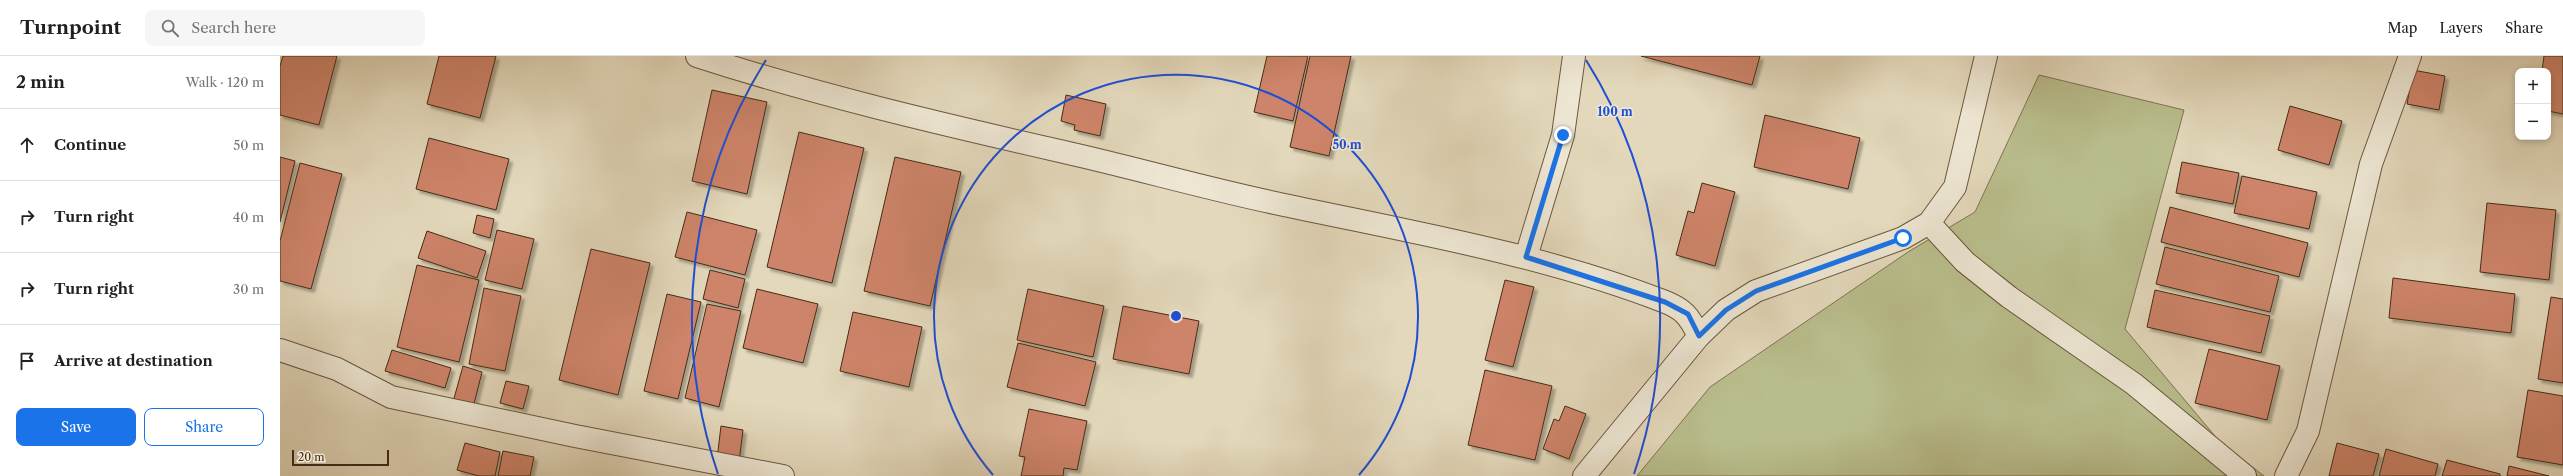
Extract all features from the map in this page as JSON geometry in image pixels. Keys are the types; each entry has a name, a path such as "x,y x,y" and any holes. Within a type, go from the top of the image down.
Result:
{"street":[{"path":"697,56 752,74 943,125 1066,152 1244,196 1526,257 1665,302 1688,314 1699,336"},
{"path":"1526,257 1563,135 1574,56"},
{"path":"1584,476 1699,336 1726,310 1756,291 1903,238 1929,224 1955,187 1986,56"},
{"path":"2286,476 2308,431 2372,164 2410,56"},
{"path":"1929,224 1965,262 2003,292 2134,384 2245,476"},
{"path":"280,350 337,369 391,397 575,436 783,476"}],"green space":[{"path":"2039,75 2184,110 2125,329 2220,442 2264,476 1637,476 1710,387 1908,252 1975,212"}],"building":[{"path":"283,56 337,56 319,125 280,115 280,66"},
{"path":"439,56 496,56 480,118 427,104"},
{"path":"1267,56 1308,56 1293,121 1254,112"},
{"path":"1310,56 1351,56 1329,156 1290,147"},
{"path":"1641,56 1760,56 1752,85"},
{"path":"2544,56 2563,56 2563,114 2551,112 2551,68 2542,68"},
{"path":"2413,70 2445,76 2439,110 2407,104"},
{"path":"712,90 767,102 747,194 692,181"},
{"path":"1066,95 1106,104 1100,136 1074,130 1075,125 1061,121"},
{"path":"2290,106 2342,121 2329,165 2278,150"},
{"path":"1765,115 1860,138 1848,189 1754,167"},
{"path":"799,132 864,148 832,283 767,267"},
{"path":"429,138 509,159 496,210 416,189"},
{"path":"280,157 295,161 280,222"},
{"path":"895,157 961,172 930,306 864,291"},
{"path":"2182,162 2239,173 2233,204 2176,193"},
{"path":"300,163 342,174 311,289 280,281 280,241"},
{"path":"2242,176 2317,192 2309,229 2234,213"},
{"path":"1702,183 1735,192 1715,266 1676,255 1688,211 1694,213"},
{"path":"2487,203 2556,210 2549,280 2480,272"},
{"path":"2170,207 2308,243 2299,277 2161,242"},
{"path":"687,212 757,230 745,275 675,257"},
{"path":"477,215 494,219 490,238 473,233"},
{"path":"497,230 534,239 522,289 485,280"},
{"path":"427,231 486,251 477,278 418,258"},
{"path":"2165,247 2279,276 2270,312 2156,284"},
{"path":"591,249 650,263 618,395 559,380"},
{"path":"417,265 479,280 459,362 397,347"},
{"path":"710,270 745,279 738,308 703,299"},
{"path":"2393,278 2515,294 2511,333 2389,318"},
{"path":"1505,280 1534,287 1513,367 1485,360"},
{"path":"484,288 521,296 505,371 469,364"},
{"path":"757,289 818,304 803,363 743,348"},
{"path":"1028,289 1104,306 1093,357 1017,340"},
{"path":"2155,290 2270,316 2261,353 2147,327"},
{"path":"667,294 701,302 678,399 644,391"},
{"path":"2551,297 2563,299 2563,383 2538,379"},
{"path":"707,304 741,311 719,407 685,398"},
{"path":"1123,306 1199,321 1189,374 1113,359"},
{"path":"853,312 922,327 909,387 840,371"},
{"path":"1018,343 1096,362 1085,406 1007,387"},
{"path":"2209,349 2280,366 2267,420 2195,403"},
{"path":"392,350 451,368 445,388 385,371"},
{"path":"463,366 482,372 473,408 453,402"},
{"path":"1485,370 1552,386 1535,460 1468,445"},
{"path":"506,381 529,386 523,409 500,403"},
{"path":"2528,390 2563,396 2563,465 2517,457"},
{"path":"1565,406 1586,414 1569,459 1543,449 1554,419 1559,421"},
{"path":"1029,409 1087,421 1077,470 1064,468 1063,476 1021,476 1025,457 1019,456"},
{"path":"721,426 743,430 739,462 717,459"},
{"path":"465,443 500,452 495,476 479,476 457,470"},
{"path":"2337,443 2379,454 2373,476 2329,476"},
{"path":"2386,449 2438,464 2435,476 2379,476"},
{"path":"503,451 534,457 530,476 498,476"},
{"path":"2447,460 2500,474 2500,476 2442,476"},
{"path":"2509,466 2549,476 2507,476"}],"route":[{"path":"1563,135 1526,257 1665,302 1688,314 1699,336 1726,310 1756,291 1903,238"}]}
